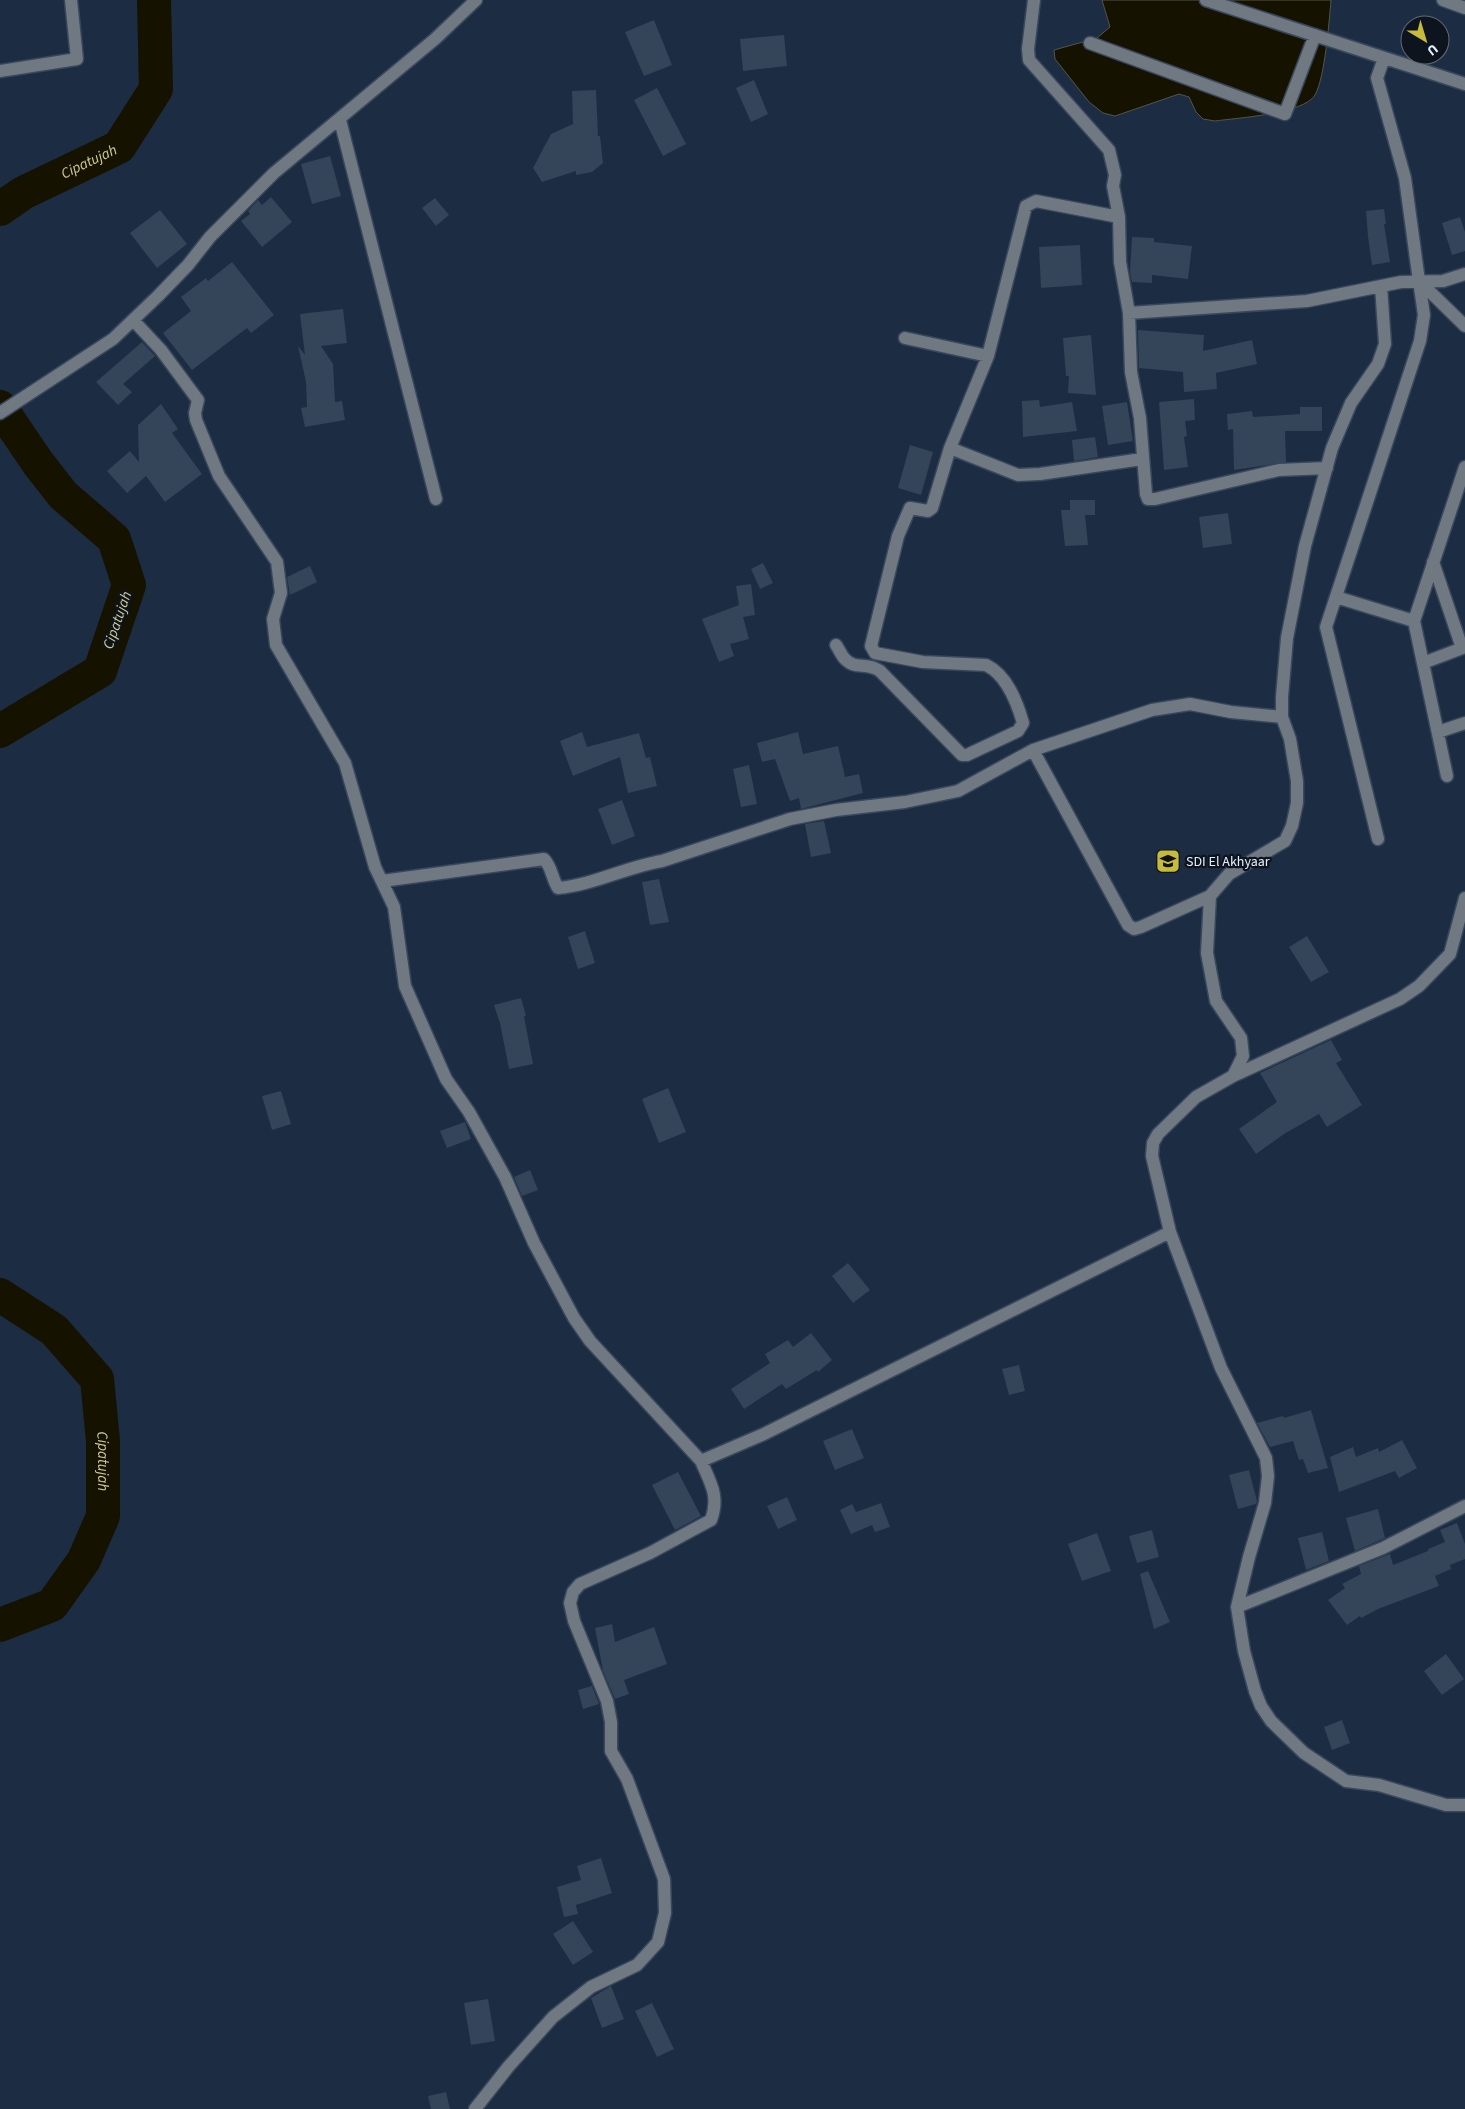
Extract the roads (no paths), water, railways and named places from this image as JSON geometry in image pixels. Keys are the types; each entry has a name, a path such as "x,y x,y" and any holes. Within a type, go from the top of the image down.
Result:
{"street":[{"path":"0,71 77,59 71,0"},
{"path":"0,413 113,339 188,265 210,237 266,180 340,120 476,0"},
{"path":"1034,0 1028,49 1029,60 1110,150 1115,174 1112,186 1119,217 1120,262 1129,313 1131,372 1140,418 1142,459 1148,499 1155,499 1279,470 1327,468"},
{"path":"1206,0 1465,84"},
{"path":"1443,0 1465,8"},
{"path":"1090,44 1285,114 1315,35"},
{"path":"1378,839 1326,627 1420,341 1424,315 1405,178 1377,78 1384,58"},
{"path":"340,120 436,499"},
{"path":"836,645 845,659 850,662 857,666 872,666 880,671 962,755 968,756 1018,731 1023,723 1019,708 996,670 986,665 916,661 875,652 871,646 898,536 910,508 928,511 932,508 950,448 988,356 1026,206 1036,201 1119,217"},
{"path":"1129,313 1307,301 1401,282 1444,281 1465,274"},
{"path":"1419,281 1465,326"},
{"path":"1033,750 1128,926 1134,929 1210,896 1229,874 1285,841 1292,826 1297,803 1297,782 1290,739 1282,717 1287,638 1305,546 1332,448 1351,403 1378,364 1385,344 1382,286"},
{"path":"133,320 161,350 198,400 195,413 196,420 218,476 277,562 281,593 273,619 276,645 345,763 375,867 394,906 405,986 446,1080 469,1112 505,1177 557,1288 574,1318 590,1341 701,1461 713,1489 716,1506 711,1520 650,1553 580,1584 572,1592 570,1603 574,1621 607,1701 610,1716 611,1751 627,1779 664,1879 666,1912 658,1942 637,1965 591,1987 553,2017 475,2109"},
{"path":"906,338 988,356"},
{"path":"950,448 1018,476 1142,459"},
{"path":"1447,776 1414,621 1465,467"},
{"path":"1423,662 1464,648 1433,562"},
{"path":"1336,597 1414,621"},
{"path":"382,881 544,860 548,864 553,880 558,888 575,886 644,864 662,861 790,820 836,810 905,802 958,792 1033,750 1152,710 1190,704 1232,712 1282,717"},
{"path":"1438,732 1465,723"},
{"path":"1210,896 1207,953 1216,1001 1241,1038 1242,1056 1234,1076"},
{"path":"1465,898 1450,954 1419,986 1400,999 1234,1076 1196,1097 1158,1134 1153,1143 1152,1156 1170,1232 1221,1368 1266,1458 1265,1503 1237,1607 1244,1651 1258,1698 1271,1721 1304,1754 1346,1781 1379,1785 1446,1805 1465,1805"},
{"path":"701,1461 764,1434 1170,1232"},
{"path":"1237,1607 1383,1548 1465,1506"}],"waterway":[{"name":"Cipatujah","path":"0,209 23,193 119,147 156,89 154,0"},
{"name":"Cipatujah","path":"0,407 38,463 63,495 114,539 129,585 100,671 0,731"},
{"name":"Cipatujah","path":"0,1295 54,1330 97,1379 103,1441 103,1516 84,1560 52,1605 0,1625"}],"place":[{"name":"SDI El Akhyaar","path":"1168,861"}]}
